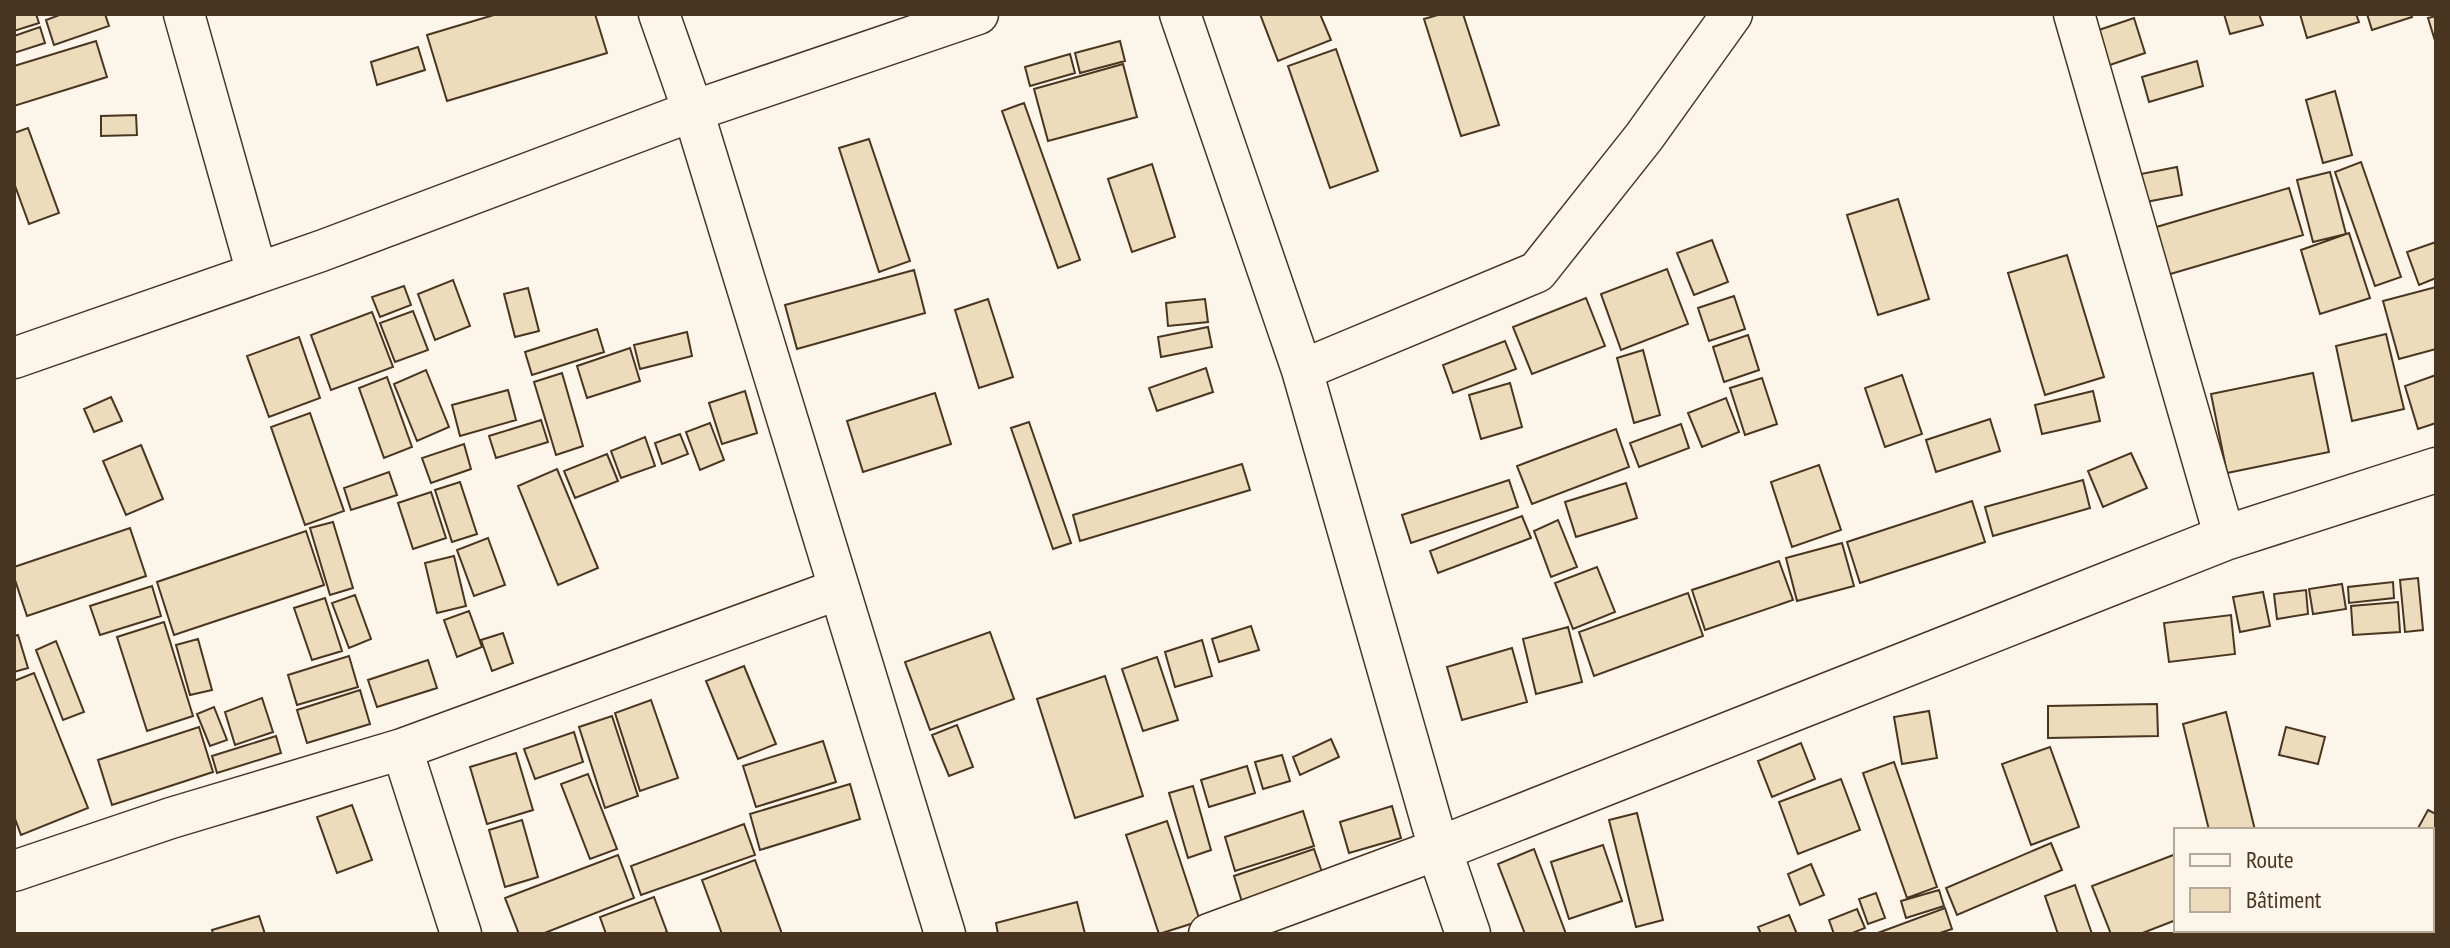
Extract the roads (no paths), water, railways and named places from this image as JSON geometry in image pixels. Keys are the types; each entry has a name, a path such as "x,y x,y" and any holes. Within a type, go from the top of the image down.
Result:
{"street":[{"path":"184,14 257,273"},
{"path":"659,14 693,111 945,934"},
{"path":"14,358 257,273 693,111 978,14"},
{"path":"1180,14 1302,370 1439,849 1468,934"},
{"path":"1302,370 1537,272 1644,137 1732,14"},
{"path":"2074,14 2225,538"},
{"path":"1209,934 1439,849 2225,538 2436,470"},
{"path":"14,871 171,818 402,749 839,589"},
{"path":"402,749 461,934"}]}
